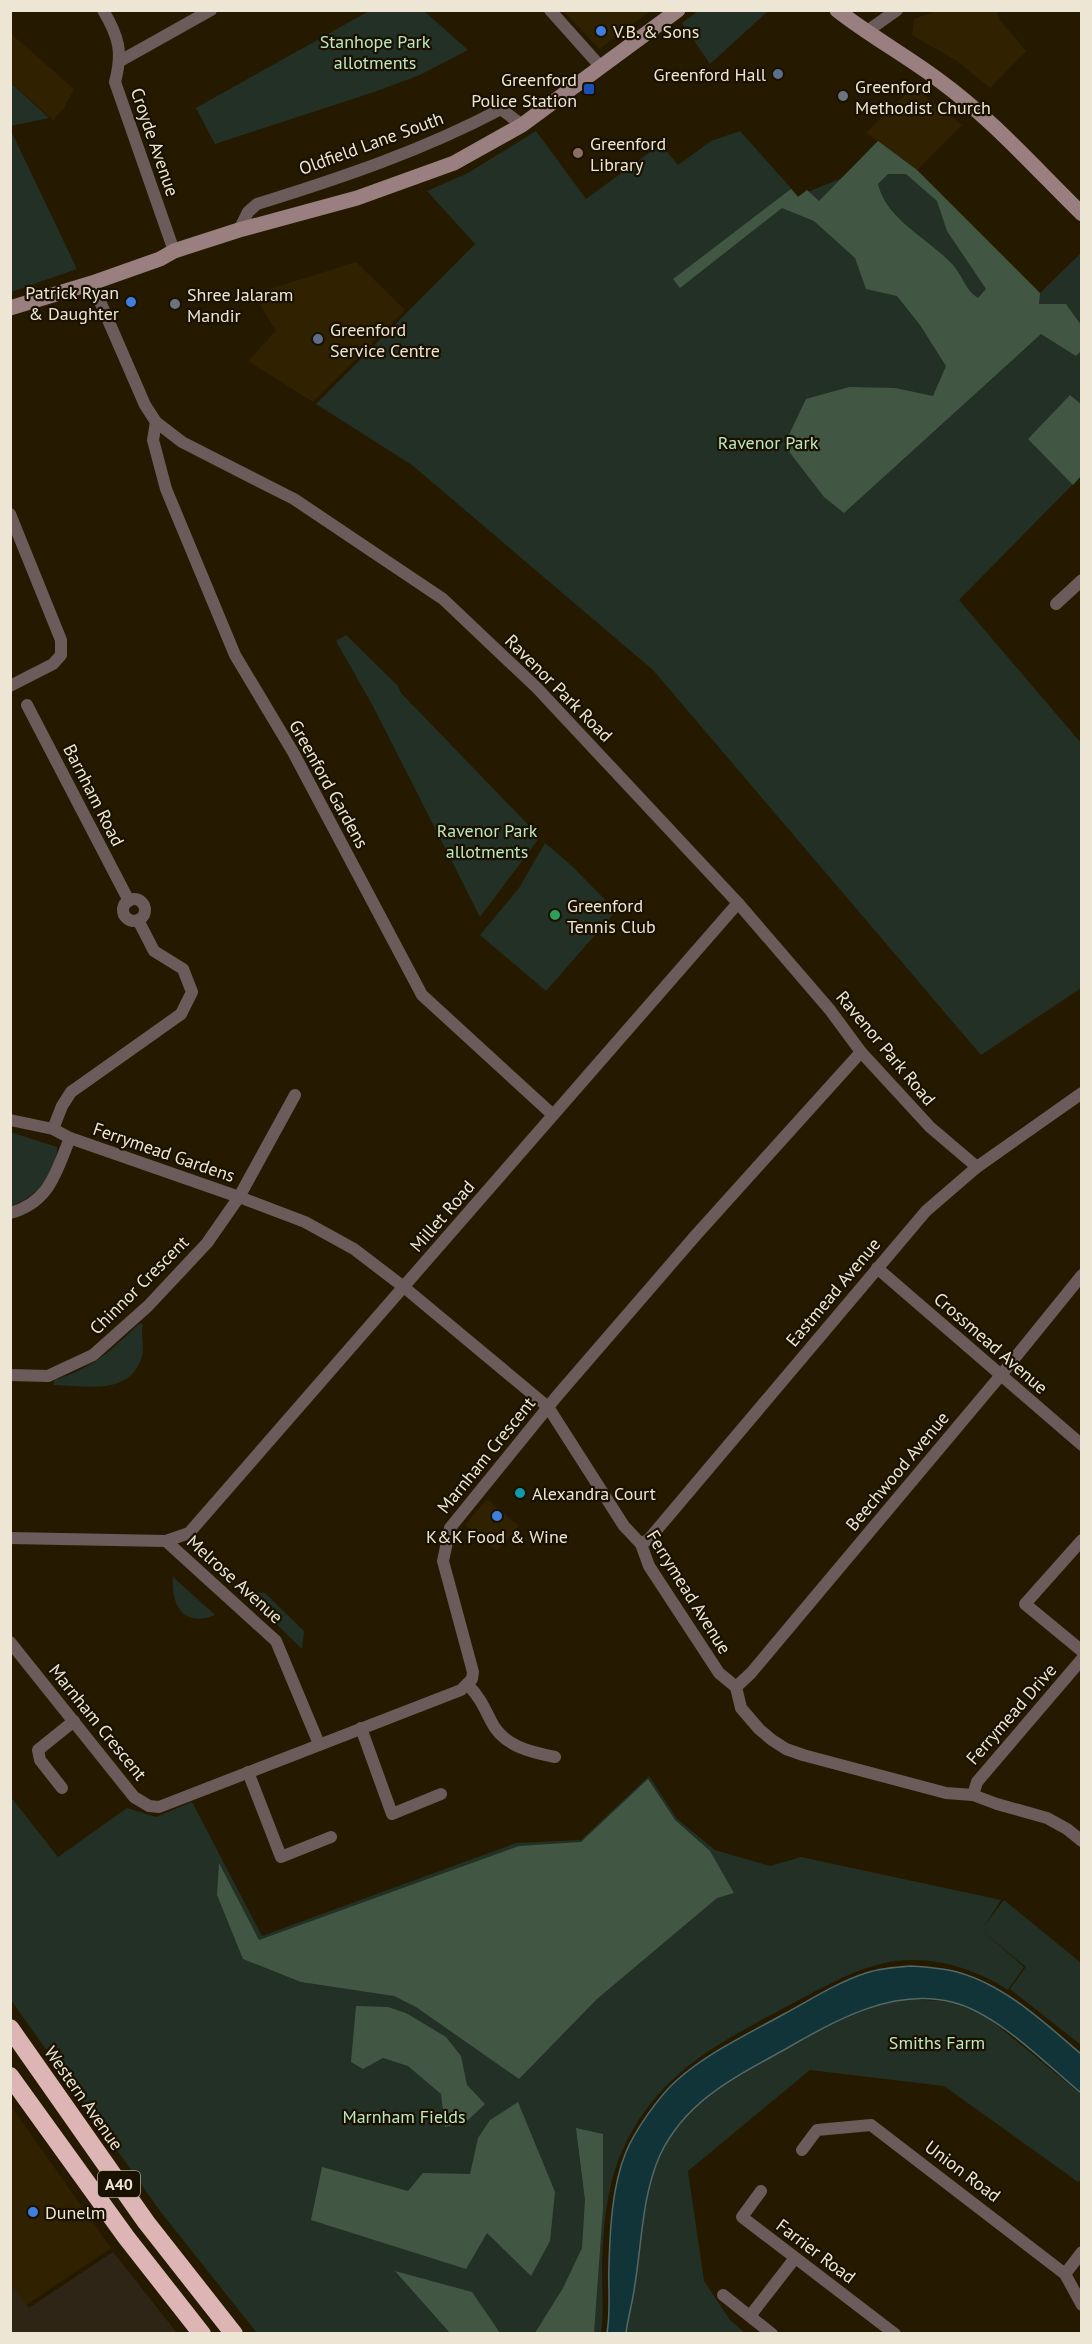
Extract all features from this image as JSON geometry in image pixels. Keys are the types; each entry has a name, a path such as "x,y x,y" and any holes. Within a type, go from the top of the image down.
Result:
{"highway":[{"name":"Western Avenue","path":"10,2028 146,2222 234,2334"},
{"name":"A40","path":"10,2076 126,2237 202,2334"}],"street":[{"name":"Croyde Avenue","path":"103,10 115,31 120,61 115,82 174,251"},
{"path":"120,61 211,10"},
{"path":"550,10 600,66"},
{"path":"10,308 93,283 160,259 174,251 239,230 357,198 454,163 522,125 678,10"},
{"path":"837,10 940,81 1018,150 1082,214"},
{"path":"866,32 897,10"},
{"name":"Oldfield Lane South","path":"239,230 248,212 257,204 421,148 458,132 501,109 522,125"},
{"name":"Ravenor Park Road","path":"93,283 145,405 156,422 182,442 294,499 443,599 537,688 738,903 830,1010 861,1052 930,1127 977,1167"},
{"name":"Greenford Gardens","path":"156,422 153,440 166,489 235,655 293,752 422,995 553,1115"},
{"path":"10,514 60,640 61,655 53,664 10,686"},
{"path":"1056,604 1082,580"},
{"name":"Barnham Road","path":"27,705 129,901 124,906 125,917 131,921 138,920 154,951 183,969 192,993 181,1014 71,1092 62,1106 53,1129"},
{"name":"Millet Road","path":"166,1541 189,1533 196,1526 738,903"},
{"name":"Marnham Crescent","path":"10,1642 134,1797 149,1806 159,1807 455,1693 468,1685 473,1672 443,1561 450,1528 548,1407 704,1226 861,1052"},
{"name":"Eastmead Avenue","path":"641,1544 649,1539 926,1211 977,1167 1082,1093"},
{"name":"Chinnor Crescent","path":"10,1375 48,1376 93,1355 148,1306 207,1243 239,1197 295,1095"},
{"name":"Ferrymead Gardens","path":"10,1120 53,1129 70,1138 305,1222"},
{"path":"10,1213 22,1210 40,1199 54,1178 70,1138"},
{"name":"Ferrymead Avenue","path":"305,1222 354,1249 405,1288 548,1407 624,1526 641,1544 649,1566 719,1673 736,1687 741,1708 759,1729 786,1749 946,1793 973,1795 1047,1818 1082,1841"},
{"name":"Crossmead Avenue","path":"876,1269 1082,1445"},
{"name":"Beechwood Avenue","path":"736,1687 1001,1375 1082,1275"},
{"path":"10,1538 166,1541"},
{"path":"1082,1540 1025,1604 1082,1651"},
{"name":"Melrose Avenue","path":"166,1541 276,1641 319,1744"},
{"name":"Ferrymead Drive","path":"973,1795 977,1782 1082,1659"},
{"path":"468,1685 479,1696 491,1722 505,1739 525,1751 555,1757"},
{"path":"62,1788 40,1760 38,1750 74,1721"},
{"path":"361,1728 392,1814 441,1794"},
{"path":"248,1772 281,1857 331,1837"},
{"name":"Union Road","path":"802,2150 818,2130 871,2125 1065,2274 1082,2306"},
{"name":"Farrier Road","path":"760,2192 742,2217 895,2334"},
{"path":"1065,2274 1082,2252"},
{"path":"750,2316 795,2258"},
{"path":"723,2295 772,2334"}],"shaded area":[{"name":"V.B. & Sons","path":"564,11 650,11 599,49"},
{"path":"937,11 997,11 999,19 1026,51 990,88 957,61 912,35 914,19"},
{"path":"11,34 74,89 64,108 53,120 11,82"},
{"path":"913,87 962,125 917,170 866,133"},
{"path":"356,262 405,310 313,402 248,361 276,331 254,294"},
{"path":"487,1499 519,1526 497,1551 465,1525"},
{"path":"10,2105 111,2248 26,2305 15,2289 11,2291"},
{"path":"113,2252 177,2333 11,2333 11,2291 14,2288 29,2308"}],"green space":[{"path":"699,10 768,11 710,64 682,23"},
{"name":"Stanhope Park allotments","path":"369,11 424,11 468,50 420,75 215,144 196,108"},
{"path":"11,83 49,118 11,126"},
{"path":"10,129 77,269 11,292 10,292"},
{"name":"Ravenor Park","path":"536,131 586,199 661,144 678,165 711,141 740,131 798,196 842,178 878,141 917,170 1040,293 1081,253 1081,476 959,600 1081,743 1081,988 981,1055 653,670 412,465 316,404 475,244 427,191 468,173"},
{"path":"878,141 917,170 1040,293 1039,304 1066,304 1081,325 1081,351 1076,356 1041,334 844,513 824,497 784,445 806,399 849,387 895,388 933,396 946,366 920,325 897,296 866,289 855,258 814,221 782,208 680,288 673,279 791,189 798,197 807,190 819,201","holes":["888,174 906,174 937,201 947,231 986,289 978,298 969,290 950,262 908,227 882,196 878,184"]},
{"path":"1070,395 1082,405 1081,476 1073,485 1028,439"},
{"name":"Ravenor Park allotments","path":"346,635 398,686 401,693 540,837 480,917 374,708 336,641"},
{"name":"Greenford Tennis Club","path":"545,843 572,866 616,911 546,991 480,935 519,888"},
{"path":"10,1132 57,1147 53,1167 43,1184 28,1197 11,1206"},
{"path":"140,1323 143,1325 142,1356 136,1369 128,1378 106,1386 54,1385 54,1380 80,1370 101,1358"},
{"path":"173,1577 215,1615 195,1618 181,1611 174,1597"},
{"path":"242,1591 265,1593 304,1631 302,1649"},
{"name":"Marnham Fields","path":"649,1776 677,1819 715,1850 770,1866 801,1857 1001,1900 984,1926 1004,1900 1081,1963 1081,2045 1010,1989 1026,1967 981,1930 1024,1967 1008,1990 969,1970 940,1962 896,1961 869,1967 819,1989 718,2045 674,2078 655,2098 623,2149 609,2193 603,2239 601,2333 257,2333 160,2211 11,2000 10,1796 58,1857 127,1808 156,1817 192,1802 262,1936 516,1843 581,1840"},
{"path":"648,1779 675,1820 710,1851 734,1893 717,1898 597,1999 519,2079 416,2007 394,1996 301,1982 243,1959 217,1895 219,1863 259,1940 519,1846 581,1842"},
{"name":"Smiths Farm","path":"894,1998 953,2002 986,2016 1081,2094 1082,2179 1078,2182 944,2086 810,2070 688,2171 704,2281 730,2320 745,2333 624,2334 652,2164 697,2098 824,2020"},
{"path":"356,2006 388,2007 406,2013 446,2037 461,2056 467,2085 485,2104 467,2121 445,2127 441,2094 408,2066 383,2058 363,2069 351,2062"},
{"path":"518,2102 555,2192 550,2241 531,2276 487,2233 466,2269 311,2220 322,2167 408,2191 423,2173 470,2174 478,2138 490,2120"},
{"path":"576,2128 603,2134 603,2208 594,2333 535,2333 563,2288 582,2248 585,2200"},
{"path":"395,2271 472,2292 500,2333 450,2333"}],"water":[{"path":"911,1966 957,1972 975,1978 1024,2006 1081,2054 1081,2093 1003,2028 969,2008 952,2002 907,1999 885,2003 863,2010 822,2029 746,2071 712,2093 683,2120 670,2136 660,2155 649,2186 626,2333 607,2333 610,2237 621,2165 641,2125 662,2096 688,2071 714,2053 845,1981 872,1971"}],"place":[{"name":"V.B. & Sons","path":"601,31"},
{"name":"Greenford Hall","path":"778,74"},
{"name":"Greenford Police Station","path":"589,89"},
{"name":"Greenford Methodist Church","path":"843,96"},
{"name":"Greenford Library","path":"578,153"},
{"name":"Patrick Ryan & Daughter","path":"131,302"},
{"name":"Shree Jalaram Mandir","path":"175,304"},
{"name":"Greenford Service Centre","path":"318,339"},
{"name":"Greenford Tennis Club","path":"555,915"},
{"name":"Alexandra Court","path":"520,1493"},
{"name":"K&K Food & Wine","path":"497,1516"},
{"name":"Dunelm","path":"33,2212"}]}
